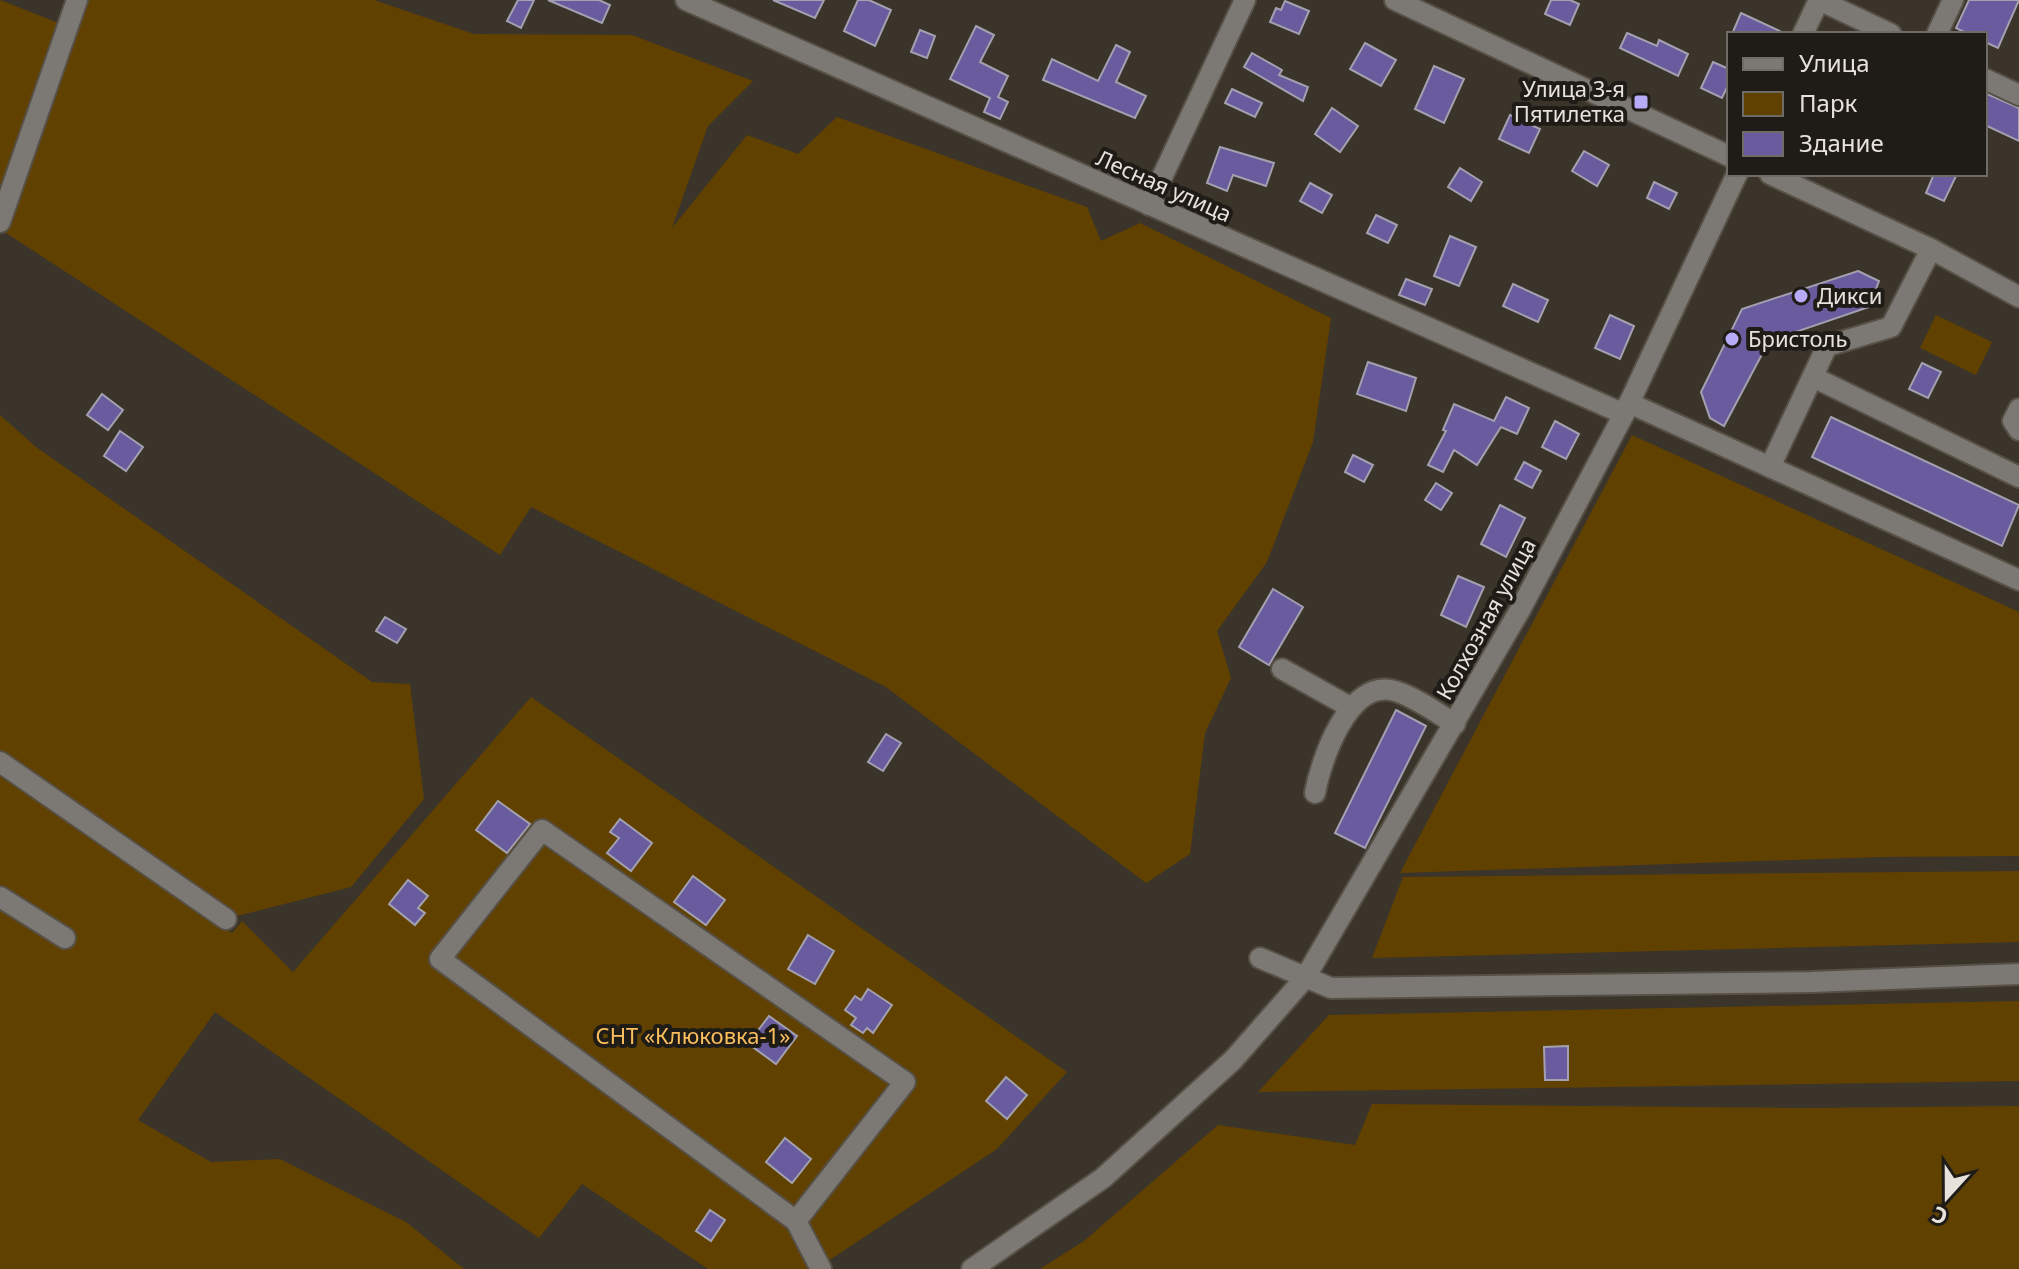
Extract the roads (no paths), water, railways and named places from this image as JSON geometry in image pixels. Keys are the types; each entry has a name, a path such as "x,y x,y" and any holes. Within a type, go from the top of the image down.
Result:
{"street":[{"path":"0,222 77,0"},
{"name":"Лесная улица","path":"686,0 1149,205 1626,409 1770,467 2019,580"},
{"path":"1149,205 1245,0"},
{"path":"1395,0 1727,155"},
{"path":"1804,32 1819,0 1887,32"},
{"path":"1938,32 1950,1"},
{"path":"1987,80 2017,90"},
{"name":"Колхозная улица","path":"972,1269 1103,1178 1233,1060 1305,978 1455,724 1626,409 1736,176"},
{"path":"1774,176 1931,249 2019,297"},
{"path":"1770,467 1827,346 1891,327 1931,249"},
{"path":"1813,377 2019,477"},
{"path":"2019,409 2013,421 2019,430"},
{"path":"1282,669 1350,707"},
{"path":"1315,793 1320,763 1350,707 1375,691 1394,690 1455,724"},
{"path":"0,762 226,919"},
{"path":"796,1221 905,1082 542,830 440,959 796,1221 821,1269"},
{"path":"0,897 65,938"},
{"path":"1260,958 1331,988 1811,982 2019,974"}],"place":[{"name":"Улица 3-я Пятилетка","path":"1641,102"},
{"name":"Дикси","path":"1801,296"},
{"name":"Бристоль","path":"1732,339"}],"park label":[{"name":"СНТ «Клюковка-1»","path":"693,1036"}]}
